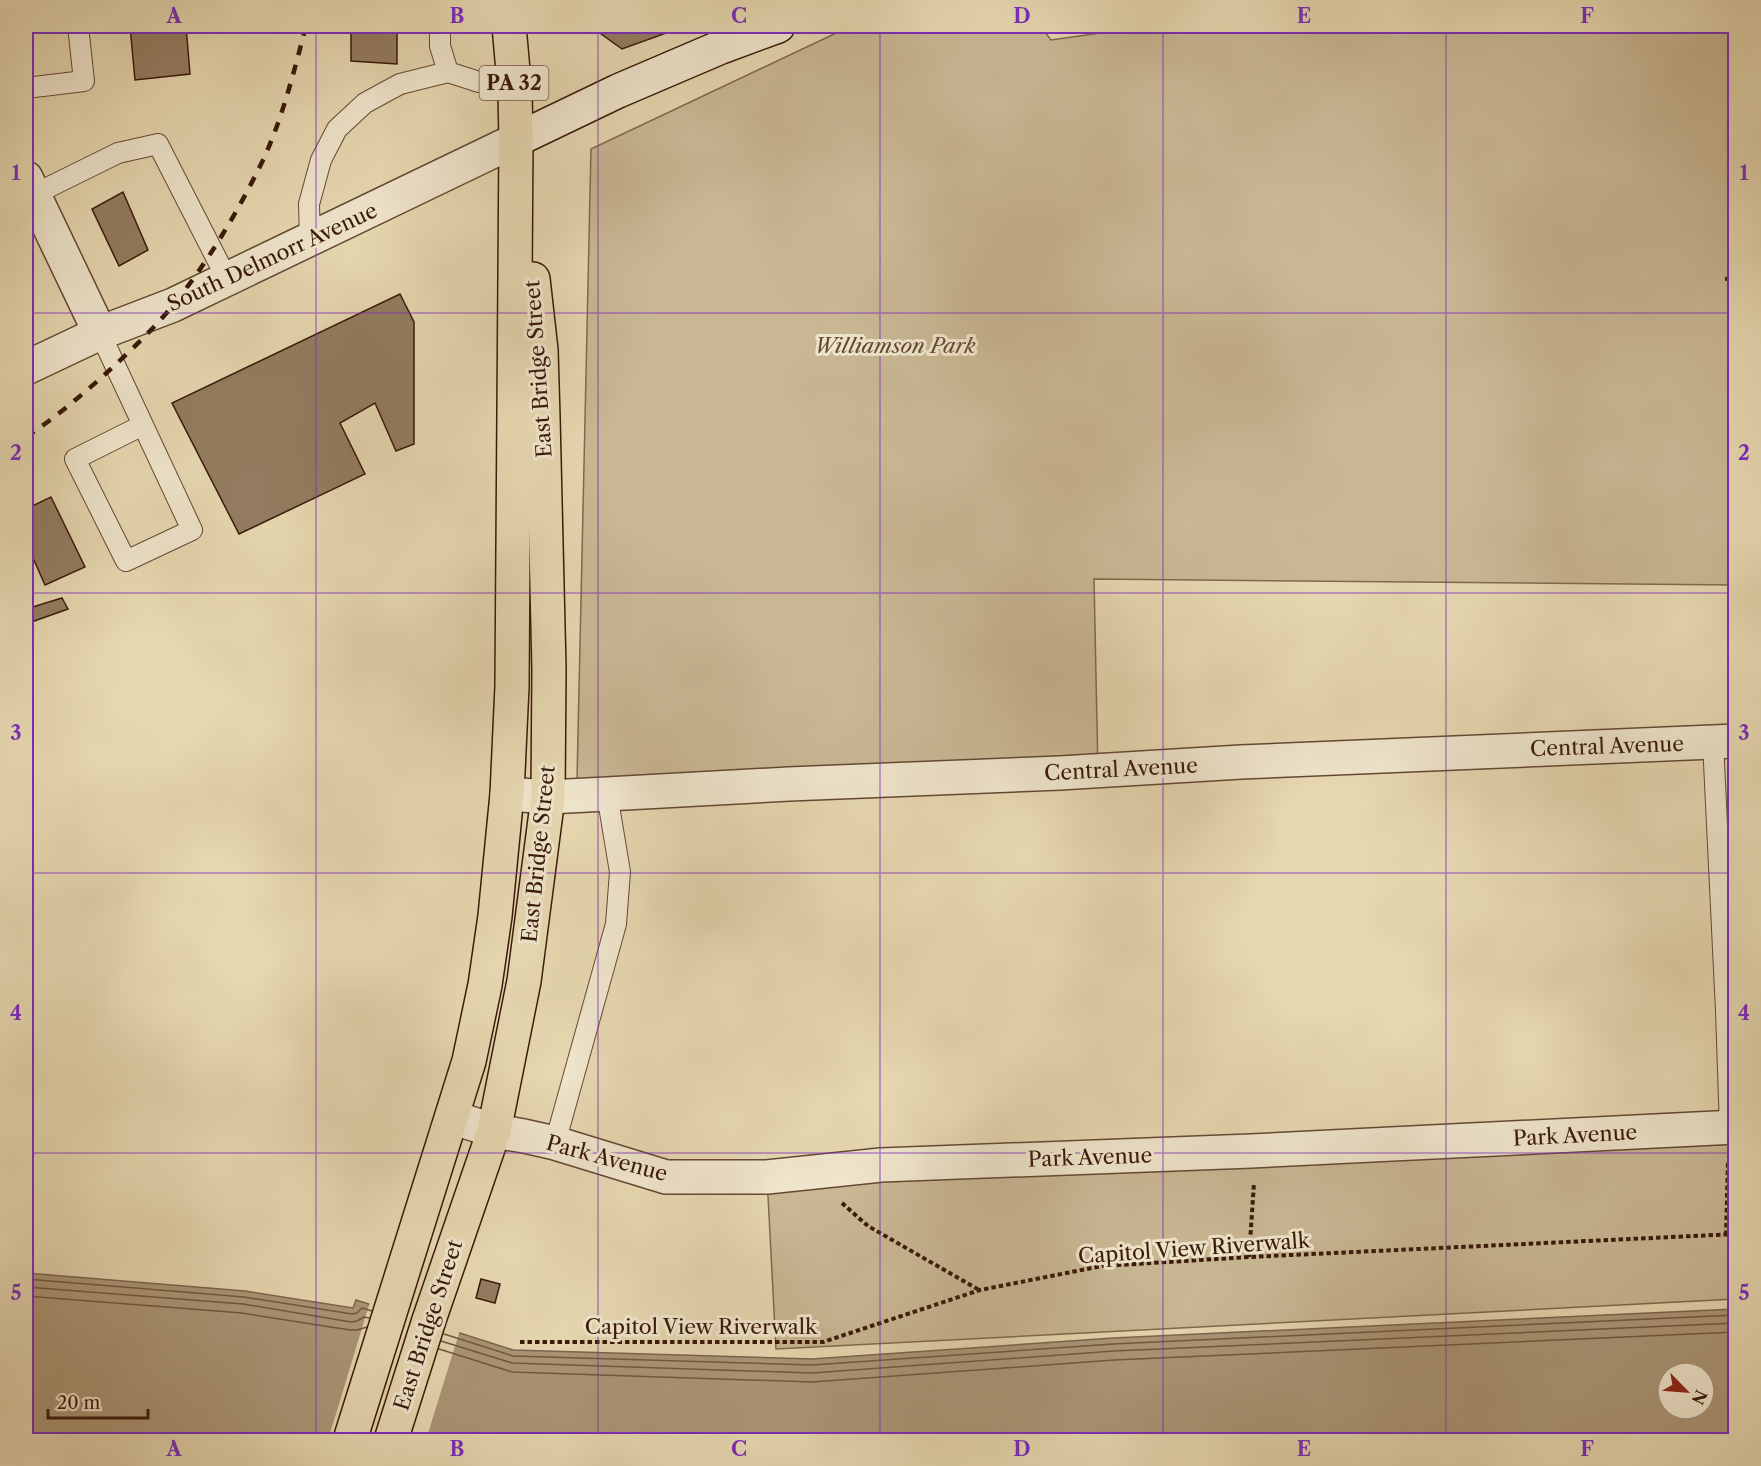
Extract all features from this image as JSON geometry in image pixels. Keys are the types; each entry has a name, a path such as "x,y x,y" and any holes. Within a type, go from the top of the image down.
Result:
{"main road":[{"name":"East Bridge Street","path":"350,1440 469,1061 485,985 495,916 507,794 512,686 516,140 508,26"},
{"name":"East Bridge Street","path":"391,1440 429,1320 494,1131 524,981 548,797 549,669 541,350 516,140"}],"street":[{"name":"PA 32","path":"516,140 618,91 721,47 778,26"},
{"name":"South Delmorr Avenue","path":"26,368 100,333 173,305 516,140"},
{"path":"29,186 100,333"},
{"name":"Central Avenue","path":"507,794 548,797 1060,773 1252,761 1724,741"},
{"name":"Park Avenue","path":"453,1117 494,1131 555,1143 666,1176 767,1177 893,1165 1733,1128"}],"lane":[{"path":"26,88 84,81 78,26"},
{"path":"440,26 440,46 448,72"},
{"path":"310,240 309,204 321,160 337,129 365,103 400,84 448,72 479,82 513,80"},
{"path":"29,186 118,153 158,144 228,279"},
{"path":"100,333 143,425 192,530 126,561 75,459 143,425"},
{"path":"1724,741 1726,1011 1733,1128"},
{"path":"555,1143 616,924 620,872 607,794"}],"path":[{"path":"1725,279 1736,278"},
{"path":"808,1172 868,1226 980,1290"},
{"path":"1726,1191 1726,1235"},
{"path":"1249,1257 1252,1218"},
{"name":"Capitol View Riverwalk","path":"520,1342 823,1342 980,1290 1102,1266 1736,1234"}],"green space":[{"name":"Williamson Park","path":"851,26 1040,26 1051,40 1150,26 1735,26 1735,585 1094,579 1098,771 577,780 591,149"},
{"path":"1735,1133 1735,1299 776,1349 767,1177"}],"water":[{"path":"26,1273 245,1291 353,1308 356,1300 513,1350 812,1359 1113,1338 1735,1309 1735,1440 26,1440"}],"pier":[{"path":"370,1302 460,1330 426,1440 328,1440"}],"building":[{"path":"130,26 186,26 190,74 135,80"},
{"path":"351,26 397,26 397,64 351,61"},
{"path":"590,26 683,26 683,27 622,49"},
{"path":"123,192 148,250 119,266 92,209"},
{"path":"400,294 414,322 414,444 396,451 375,403 340,423 365,474 239,534 172,403"},
{"path":"51,497 85,567 45,585 26,542 26,509"},
{"path":"62,598 68,609 26,624 26,609"},
{"path":"481,1279 500,1284 495,1303 476,1298"}],"railway":[{"path":"26,437 74,401 149,333 200,270 234,216 270,144 288,94 306,26"}]}
